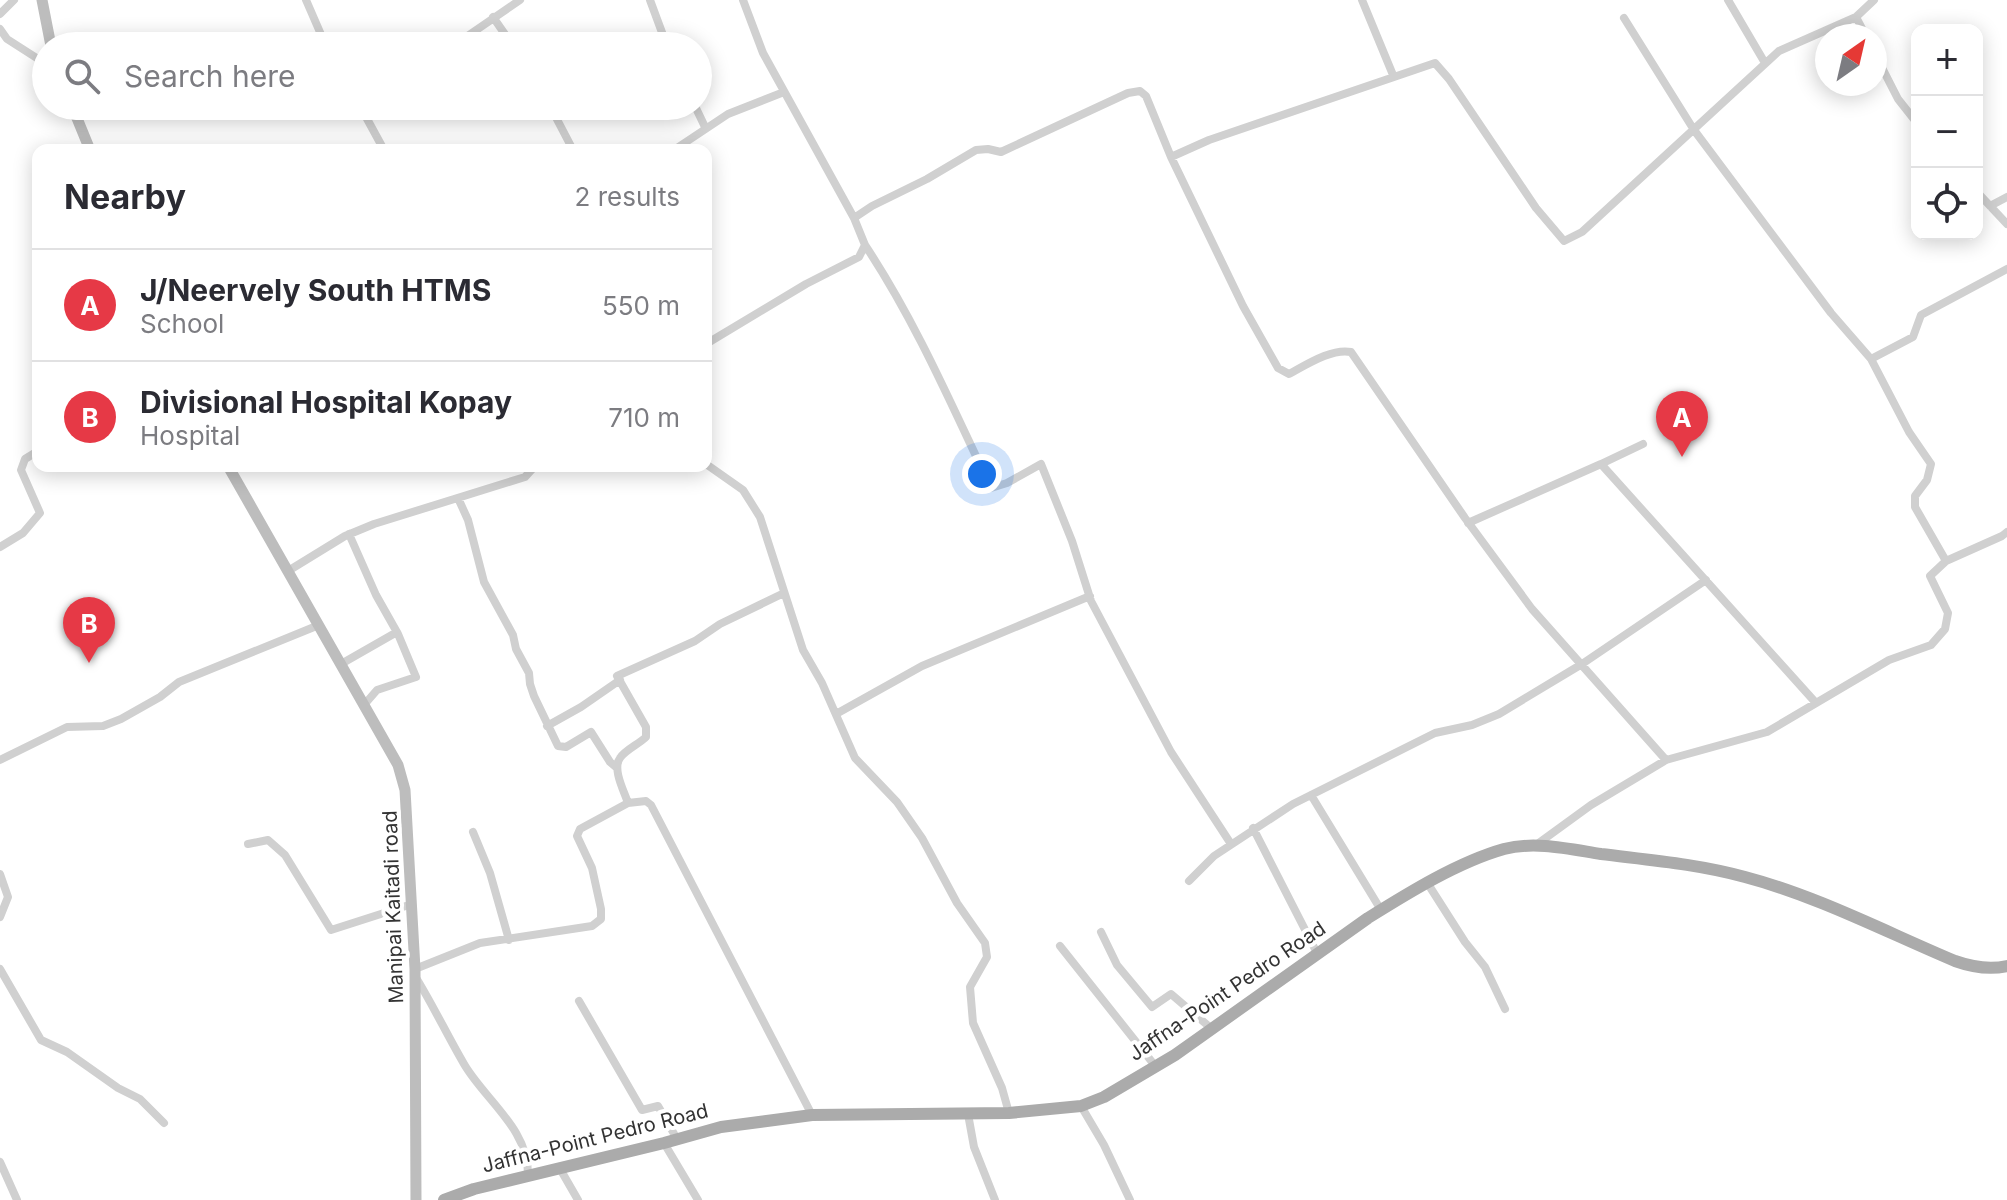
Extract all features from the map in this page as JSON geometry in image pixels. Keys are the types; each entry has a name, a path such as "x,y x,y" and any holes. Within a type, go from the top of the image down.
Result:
{"main road":[{"path":"42,0 48,32"},
{"path":"78,120 88,144"},
{"name":"Manipai Kaitadi road","path":"231,472 398,765 405,790 415,972 416,1200"},
{"name":"Jaffna-Point Pedro Road","path":"444,1200 474,1189 721,1127 812,1115 1009,1113 1081,1106 1104,1097 1156,1067 1381,910 1478,859 1506,849 1535,845 1672,863 1746,877 1826,906 1955,961 1973,967 1996,969 2007,966"}],"street":[{"path":"0,14 14,0"},
{"path":"306,0 320,32"},
{"path":"472,32 520,0"},
{"path":"650,0 662,32"},
{"path":"743,0 763,53 854,218 865,245 893,287 991,488 1007,483 1041,464 1090,596 1171,752 1231,844"},
{"path":"1362,0 1393,75"},
{"path":"1728,0 1765,63"},
{"path":"1171,157 1209,140 1435,63 1536,208 1564,241 1582,232 1779,51 1856,17 1874,0"},
{"path":"493,17 503,32"},
{"path":"1856,17 1860,24"},
{"path":"1624,18 1694,130 1831,313 1871,359 1909,432 1931,464 1927,480 1915,496 1915,507 1946,561"},
{"path":"0,29 7,39 32,55"},
{"path":"1887,77 1911,115"},
{"path":"854,218 976,150 1001,152 1128,93 1140,91 1146,96 1171,157 1243,306 1278,368 1289,374 1323,358 1344,351 1351,352 1468,523 1532,609 1666,760"},
{"path":"682,144 728,114 784,92"},
{"path":"370,120 381,144"},
{"path":"557,120 570,144"},
{"path":"702,120 705,127"},
{"path":"1990,206 2007,197"},
{"path":"1983,198 2007,224"},
{"path":"712,340 806,284 859,257 865,245"},
{"path":"1871,359 1913,337 1921,315 2007,269"},
{"path":"1468,523 1643,444"},
{"path":"0,547 23,533 40,513 21,470 25,459 32,455"},
{"path":"1601,464 1816,703"},
{"path":"712,468 743,490 760,517 803,650 822,683 855,758 897,802 922,838 957,903 985,943 987,957 970,987 973,1023 1002,1088 1009,1113"},
{"path":"288,571 349,534 525,477 530,472"},
{"path":"458,498 468,520 484,582 526,664 530,684 558,746 566,747 591,732 617,768 628,803"},
{"path":"1535,845 1591,805 1666,760 1767,732 1889,660 1931,645 1945,629 1948,613 1930,576 1946,561 2007,532"},
{"path":"349,534 416,677 377,690 364,705"},
{"path":"1189,881 1214,856 1253,828 1311,795 1435,733 1472,725 1499,714 1582,664 1706,580"},
{"path":"617,768 620,757 646,737 646,727 617,676 695,641 720,624 784,593"},
{"path":"836,714 922,666 1090,596"},
{"path":"0,760 67,727 103,726 160,697 179,682 319,625"},
{"path":"341,664 397,632"},
{"path":"547,726 620,680"},
{"path":"1311,795 1381,910"},
{"path":"528,1175 520,1141 466,1067 415,972 480,943 592,926 601,919 592,868 577,836 580,829 628,803 646,801 651,805 812,1115"},
{"path":"1253,828 1318,955"},
{"path":"473,832 490,873 509,940"},
{"path":"248,844 268,840 285,855 331,930 412,904"},
{"path":"0,874 8,897 0,917"},
{"path":"1428,884 1457,931 1485,967 1505,1009"},
{"path":"1101,932 1117,965 1152,1007 1171,994 1212,1029"},
{"path":"1060,946 1156,1067"},
{"path":"0,969 41,1040 67,1052 118,1088 140,1099 164,1123"},
{"path":"579,1001 642,1110 658,1106 677,1139"},
{"path":"1081,1106 1130,1200"},
{"path":"968,1114 974,1147 995,1200"},
{"path":"664,1143 698,1200"},
{"path":"0,1162 17,1200"},
{"path":"559,1167 578,1200"}],"place":[{"name":"J/Neervely South HTMS","path":"1682,457"},
{"name":"Divisional Hospital Kopay","path":"89,663"}]}
